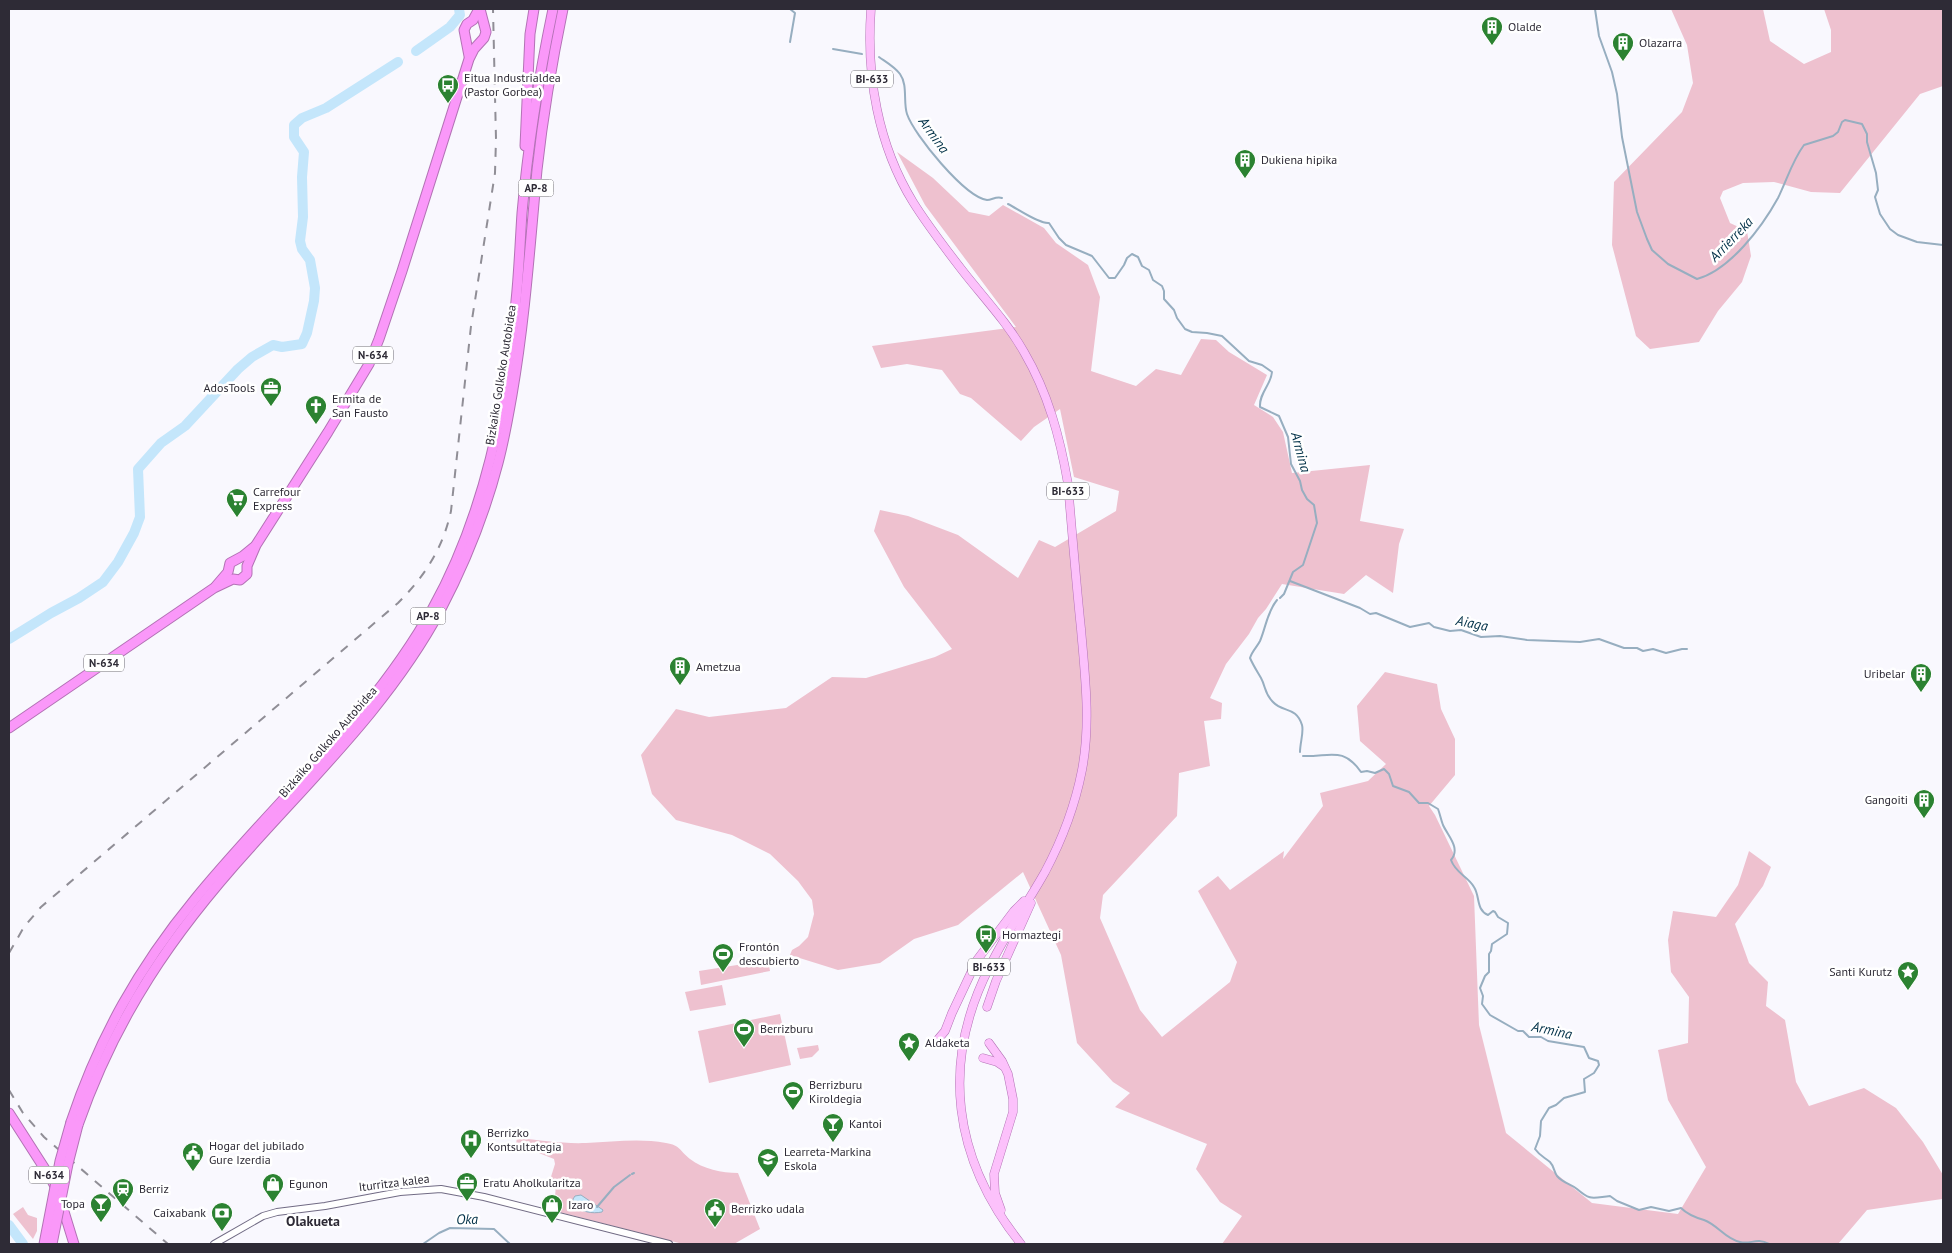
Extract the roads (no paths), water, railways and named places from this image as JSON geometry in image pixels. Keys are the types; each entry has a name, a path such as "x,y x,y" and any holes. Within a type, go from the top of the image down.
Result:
{"highway":[{"path":"479,42 472,42 466,37 466,26 473,20 480,9"},
{"path":"480,9 484,24"},
{"path":"522,215 530,34 534,9"},
{"name":"Bizkaiko Golkoko Autobidea","path":"44,1244 60,1161 97,1052 122,1003 150,958 196,898 313,768 380,688 432,608 467,533 489,465 497,430 516,303 522,215 535,111 553,9"},
{"name":"Bizkaiko Golkoko Autobidea","path":"52,1244 74,1124 105,1055 131,1005 158,962 202,903 357,730 387,692 435,618 461,567 489,495 506,429 521,345 542,130 550,77 564,9"},
{"path":"473,20 484,24"},
{"name":"N-634","path":"230,575 240,580 244,578 256,545 333,425 369,364 382,330 469,59 479,42 486,36 484,24"},
{"name":"N-634","path":"466,37 469,59"},
{"name":"N-634","path":"230,575 230,563 243,556 256,545"},
{"path":"236,560 245,562 248,566"},
{"name":"N-634","path":"9,728 214,588 230,575"},
{"name":"N-634","path":"9,1113 53,1183 64,1208 74,1244"}],"main road":[{"name":"BI-633","path":"871,9 870,49 874,93 882,132 895,166 912,201 935,235 987,299 1024,351 1048,403 1062,452 1068,484 1085,678 1086,733 1082,767 1068,822 1042,876 1002,943 979,988 970,1011 961,1048 959,1088 963,1125 975,1168 997,1212 1021,1244"},
{"path":"987,1007 996,981 1042,876"},
{"path":"934,1044 945,1030 977,960 1014,911 1032,893"},
{"path":"989,1043 1002,1061 1011,1082 1014,1106 1002,1143 993,1184 998,1203 1011,1225 1014,1236"},
{"path":"982,1058 1003,1066"}],"street":[{"name":"Iturritza kalea","path":"214,1244 264,1216 277,1212 325,1206 400,1192 441,1189 484,1197 669,1244"}],"water":[{"path":"581,1195 603,1210 602,1212 587,1212 573,1205 575,1196"}],"waterway":[{"path":"416,51 450,27 460,15 459,9"},
{"name":"Armina","path":"790,9 795,13 790,42"},
{"name":"Arrierreka","path":"1595,9 1599,36 1612,72 1617,94 1622,137 1637,212 1652,250 1668,264 1697,279 1721,267 1744,246 1763,222 1778,198 1793,164 1804,145 1833,136 1838,132 1842,122 1845,120 1862,124 1867,134 1867,142 1876,173 1878,190 1875,197 1880,214 1890,229 1898,235 1917,242 1943,245"},
{"name":"Armina","path":"833,49 862,54"},
{"name":"Armina","path":"879,57 900,74 905,88 907,114 919,136 941,164 966,188 978,196 987,200 998,197 1002,198"},
{"path":"9,639 103,582 118,562 134,533 140,517 138,469 161,443 185,426 238,369 252,357 273,345 282,347 302,344 307,333 315,288 310,260 302,249 300,241 303,217 302,177 304,152 294,137 294,125 302,118 326,108 398,62"},
{"name":"Armina","path":"1008,204 1034,219 1049,223 1066,245 1092,256 1109,278 1115,278 1127,258 1132,254 1138,257 1142,266 1149,270 1153,280 1162,286 1164,299 1174,310 1185,329 1192,332 1222,336 1249,361 1262,365 1272,372 1270,381 1261,397 1260,407 1279,416 1288,437 1291,464 1307,499 1314,505 1317,523 1303,565 1293,572 1284,594 1280,598"},
{"name":"Aiaga","path":"1290,581 1360,608 1370,614 1376,613 1410,627 1429,623 1434,627 1450,631 1461,630 1481,637 1500,636 1527,640 1580,642 1599,639 1624,648 1637,648 1643,651 1653,649 1666,653 1687,649"},
{"name":"Armina","path":"1277,600 1269,615 1260,641 1250,658 1270,699 1281,708 1293,712 1299,719 1302,725 1300,752"},
{"name":"Armina","path":"1303,756 1342,756 1354,764 1361,772 1375,773 1384,769 1389,774 1393,786 1409,792 1419,803 1428,803 1438,809 1443,825 1454,847 1454,856 1451,860 1453,865 1474,887 1484,913 1488,915 1493,911 1498,917 1508,923 1507,934 1492,944 1489,954 1489,972 1485,976 1480,988 1483,996 1482,1004 1490,1015 1518,1031 1523,1031 1529,1037 1541,1037 1548,1041 1584,1047 1589,1058 1598,1061 1599,1065 1594,1073 1584,1079 1585,1092 1564,1098 1549,1108 1541,1121 1540,1136 1535,1149 1550,1162 1557,1176 1589,1197 1610,1196 1639,1210 1651,1207 1669,1211 1681,1208 1692,1216 1709,1222 1735,1240 1744,1243 1761,1241 1769,1244"},
{"path":"597,1207 614,1187 630,1175"},
{"path":"9,1225 23,1244"},
{"name":"Oka","path":"423,1244 450,1228 494,1229 510,1244"}],"railway":[{"path":"9,953 24,927 41,907 398,603 417,582 432,561 448,524 451,511 471,326 495,173 493,9"},
{"path":"9,1090 23,1113 44,1137 168,1244"}],"place":[{"name":"Olalde","path":"1492,46"},
{"name":"Olazarra","path":"1623,62"},
{"name":"Eitua Industrialdea (Pastor Gorbea)","path":"448,104"},
{"name":"Dukiena hipika","path":"1245,179"},
{"name":"AdosTools","path":"271,407"},
{"name":"Ermita de San Fausto","path":"316,425"},
{"name":"Carrefour Express","path":"237,518"},
{"name":"Ametzua","path":"680,686"},
{"name":"Uribelar","path":"1921,693"},
{"name":"Gangoiti","path":"1924,819"},
{"name":"Hormaztegi","path":"986,954"},
{"name":"Frontón descubierto","path":"723,973"},
{"name":"Santi Kurutz","path":"1908,991"},
{"name":"Berrizburu","path":"744,1048"},
{"name":"Aldaketa","path":"909,1062"},
{"name":"Berrizburu Kiroldegia","path":"793,1111"},
{"name":"Kantoi","path":"833,1143"},
{"name":"Berrizko Kontsultategia","path":"471,1159"},
{"name":"Hogar del jubilado Gure Izerdia","path":"193,1172"},
{"name":"Learreta-Markina Eskola","path":"768,1178"},
{"name":"Eratu Aholkularitza","path":"467,1202"},
{"name":"Egunon","path":"273,1203"},
{"name":"Berriz","path":"123,1208"},
{"name":"Topa","path":"101,1223"},
{"name":"Izaro","path":"552,1224"},
{"name":"Berrizko udala","path":"715,1228"},
{"name":"Caixabank","path":"222,1232"}],"district":[{"name":"Olakueta","path":"313,1221"}]}
